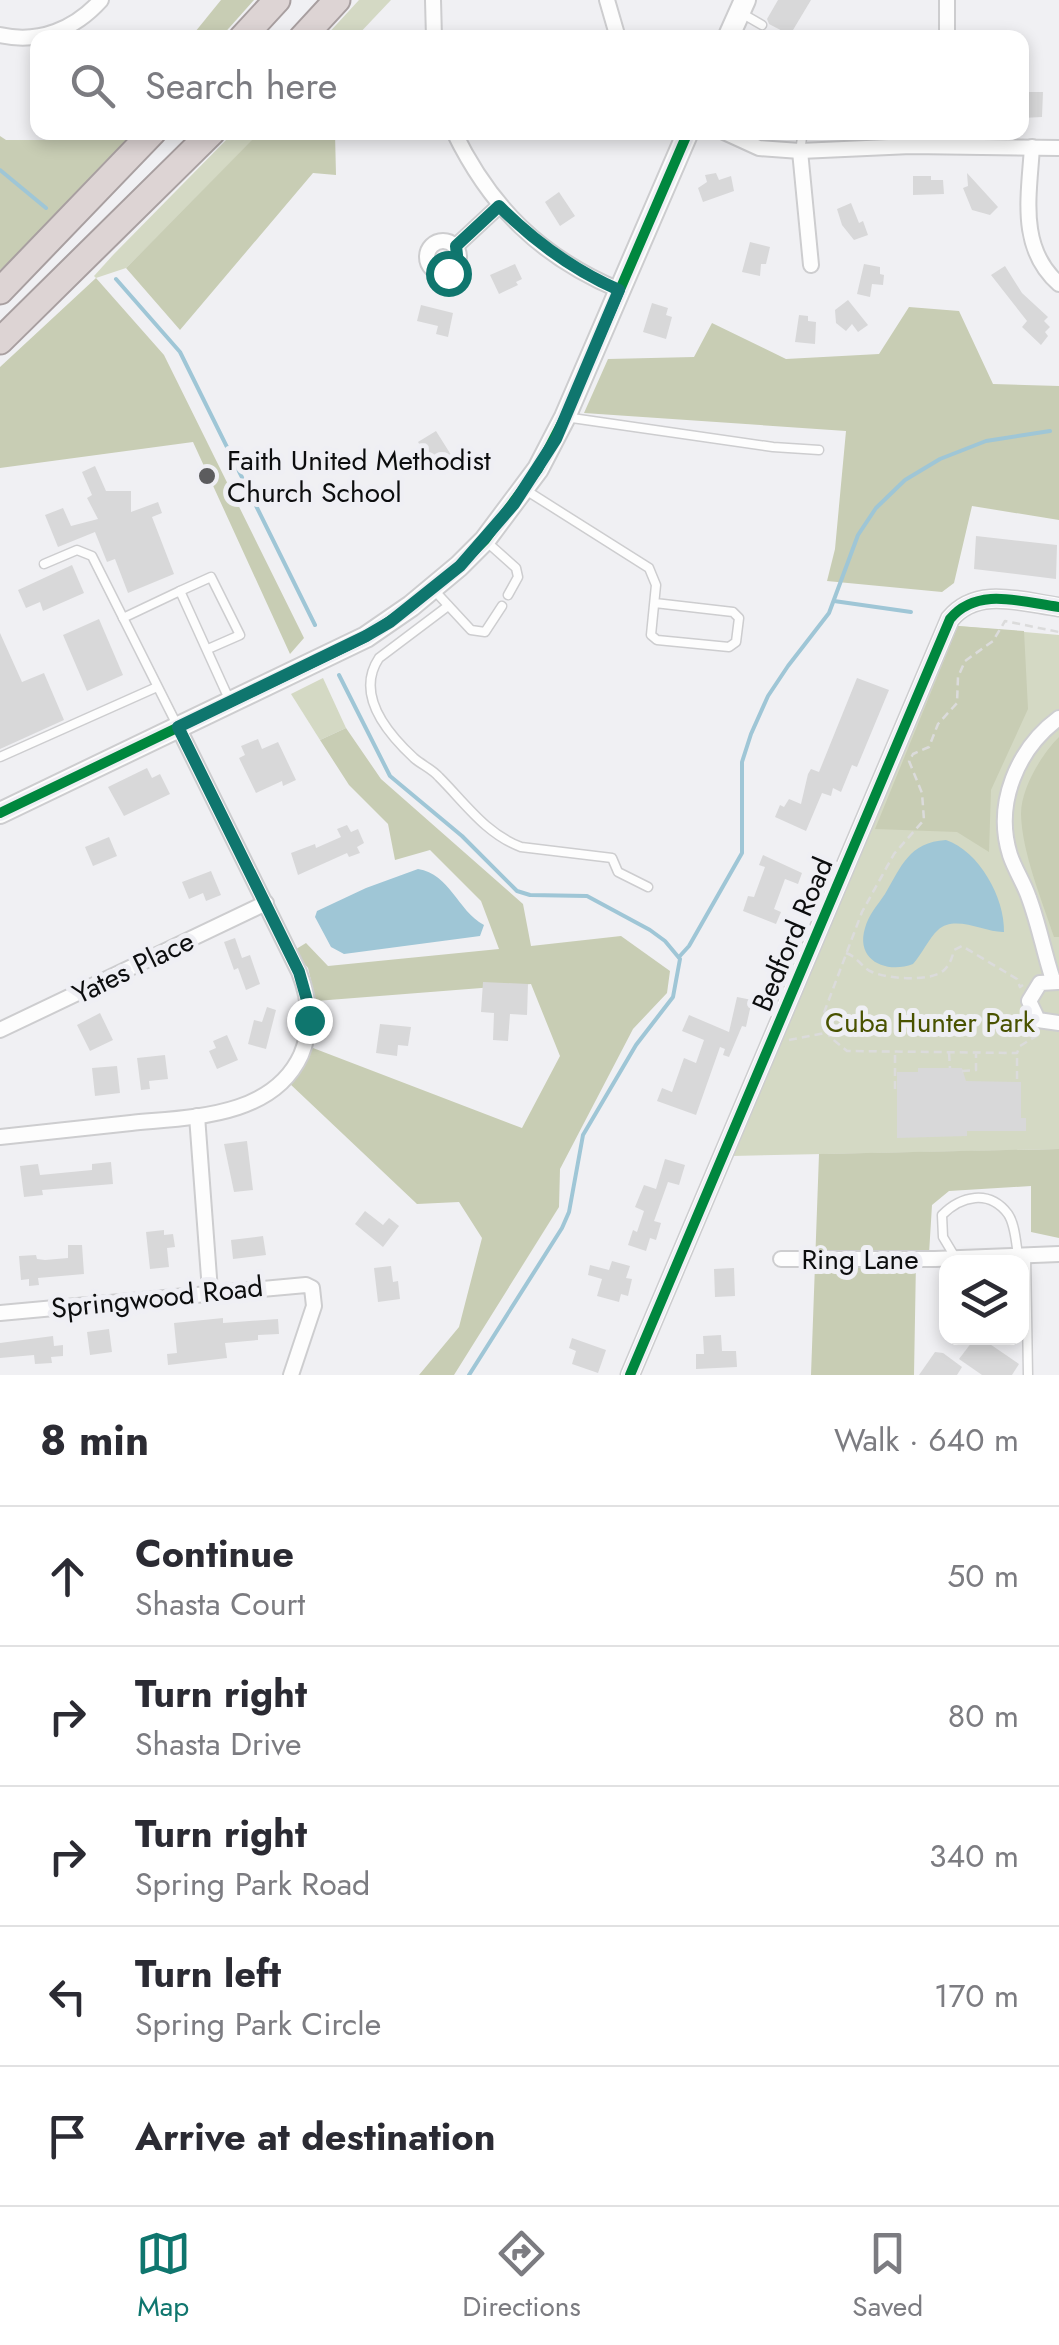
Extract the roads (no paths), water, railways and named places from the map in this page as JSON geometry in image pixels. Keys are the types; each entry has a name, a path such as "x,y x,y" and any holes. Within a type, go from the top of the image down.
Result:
{"highway":[{"path":"249,30 277,0"},
{"path":"309,30 337,0"},
{"path":"0,291 145,140"},
{"path":"0,340 204,140"}],"main road":[{"path":"732,30 742,6"},
{"path":"0,813 366,636 433,589 485,540 524,489 566,417 685,140"}],"street":[{"path":"59,30 80,20 101,0"},
{"path":"433,0 434,30"},
{"path":"607,0 616,30"},
{"path":"947,0 947,30"},
{"path":"0,36 30,36"},
{"path":"458,140 471,167 499,206 532,239 619,290"},
{"path":"743,140 760,148 800,151 880,146 1059,148"},
{"path":"1032,147 1028,222 1032,245 1041,265 1059,284"},
{"path":"800,151 811,265"},
{"path":"456,246 499,206"},
{"name":"Bedford Road","path":"630,1375 950,619 958,609 980,598 1059,607"},
{"path":"1053,1028 1038,1020 1030,1008 1034,988 1056,981 1028,894 1010,854 1006,829 1007,793 1020,761 1042,731 1059,718"},
{"path":"0,1137 197,1116 242,1106 272,1092 295,1066 303,1050 309,1020 305,988 178,727"},
{"name":"Yates Place","path":"0,1030 266,903"},
{"path":"197,1116 210,1291"},
{"name":"Ring Lane","path":"1022,1255 1059,1254"},
{"name":"Ring Lane","path":"781,1258 939,1258"},
{"name":"Springwood Road","path":"0,1313 298,1283 312,1288 314,1306 292,1375"}],"lane":[{"path":"742,6 762,25"},
{"path":"800,151 802,140"},
{"path":"566,417 819,450"},
{"path":"524,489 649,568 654,574 655,603 651,635 657,640 729,647 736,642 739,618 733,612 655,603"},
{"path":"485,540 516,568 518,577 508,596"},
{"path":"44,564 76,550 92,556 178,727"},
{"path":"123,618 211,577 240,634 208,649"},
{"path":"433,589 470,630 484,632 502,606"},
{"path":"180,591 231,702"},
{"path":"448,606 372,667 369,688 388,731 488,829 509,842 521,847 612,858 618,872 648,887"},
{"path":"0,757 157,687"},
{"path":"954,1255 946,1246 942,1215 962,1198 977,1198 996,1203 1011,1216 1022,1255"},
{"path":"1026,1345 1028,1375"}],"water":[{"path":"946,840 969,854 988,877 1000,905 1004,932 953,924 935,933 913,964 893,967 876,962 869,957 863,939 871,914 915,851"},
{"path":"418,869 438,878 484,925 480,936 344,954 331,947 315,917 317,911"}],"waterway":[{"path":"0,170 46,208"},
{"path":"116,279 180,352 315,625"},
{"path":"679,957 742,853 742,762 751,734 768,696 829,613 858,535 876,508 905,480 940,459 986,441 1050,431"},
{"path":"834,601 911,612"},
{"path":"339,675 390,776 462,836 517,891 530,895 587,896 650,930 680,959 673,997 636,1045 583,1135 569,1212 562,1228 469,1375"}],"place":[{"name":"Faith United Methodist Church School","path":"207,476"}],"park label":[{"name":"Cuba Hunter Park","path":"930,1022"}]}
